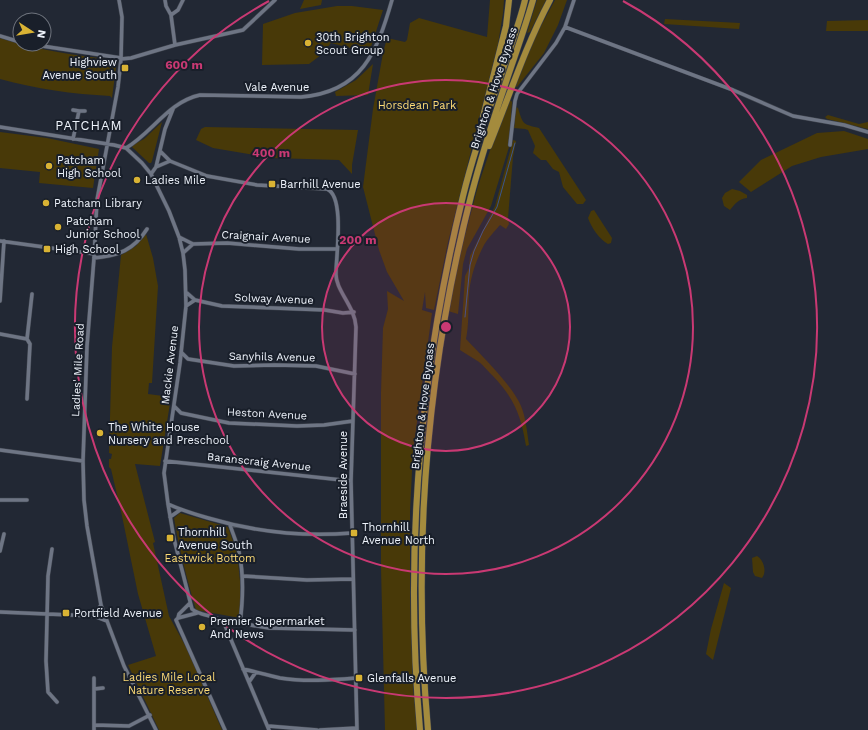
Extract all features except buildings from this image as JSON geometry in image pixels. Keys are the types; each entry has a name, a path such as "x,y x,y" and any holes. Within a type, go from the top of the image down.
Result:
{"highway":[{"path":"477,148 484,112 506,26 509,0"},
{"name":"Brighton & Hove Bypass","path":"420,730 415,639 414,565 416,496 422,428 432,352 444,281 464,195 477,148 525,0"},
{"name":"Brighton & Hove Bypass","path":"428,730 422,639 421,564 423,496 438,354 450,283 478,171 533,0"},
{"path":"478,171 521,61 550,0"}],"street":[{"name":"Ladies' Mile Road","path":"120,0 122,17 121,59 118,86 97,200 87,346 83,461 84,500 87,526 102,606 124,666 150,715 156,730"},
{"path":"165,0 166,6 171,15 175,45"},
{"path":"171,15 178,10 183,0"},
{"path":"52,48 121,59 138,56 175,45 243,30 275,0"},
{"name":"Vale Avenue","path":"126,148 173,108 191,97 200,95 318,96 338,87 364,68 380,37 392,0"},
{"path":"510,145 517,94 556,43 565,27 574,0"},
{"path":"565,27 732,90 793,116 844,125 868,132"},
{"path":"0,36 12,40"},
{"path":"151,174 156,167 165,129 173,108"},
{"path":"73,110 85,111"},
{"path":"73,139 80,111"},
{"path":"0,127 126,148"},
{"name":"Mackie Avenue","path":"126,148 151,174 169,211 179,237 183,253 186,306 180,363 164,473 170,517 190,603 192,609 197,613"},
{"path":"160,150 170,161 207,176 257,185 322,188 330,190 334,196 337,208 337,249"},
{"path":"156,167 170,161"},
{"path":"0,301 2,241 94,256 114,256 125,251 144,230"},
{"name":"Craignair Avenue","path":"179,237 193,244 227,243 299,249 337,249"},
{"path":"183,253 193,244"},
{"name":"Braeside Avenue","path":"337,249 336,279 354,312 356,327 351,481 357,729"},
{"name":"Solway Avenue","path":"186,293 195,300 222,306 240,308 295,308 354,312"},
{"path":"27,399 30,344 27,339 32,294"},
{"path":"186,306 195,300"},
{"path":"0,334 27,339"},
{"path":"180,363 188,359 181,352"},
{"name":"Sanyhils Avenue","path":"188,359 234,366 275,364 316,366 355,374"},
{"path":"174,406 181,413"},
{"name":"Heston Avenue","path":"172,416 181,413 229,422 297,426 324,425 353,421"},
{"path":"0,450 83,461"},
{"name":"Baranscraig Avenue","path":"165,461 351,481"},
{"path":"0,500 26,500"},
{"path":"168,504 180,510 230,525 262,531 287,534 352,533"},
{"path":"170,517 180,510"},
{"path":"230,525 239,551 242,576 243,605 240,623"},
{"path":"0,551 4,534"},
{"path":"52,549 48,576 46,661 48,692 57,702"},
{"path":"242,576 306,580 353,579"},
{"path":"190,603 179,614 176,620 224,730"},
{"path":"94,616 102,606"},
{"path":"0,612 94,616 107,621"},
{"path":"178,618 197,613 217,618 224,623 269,728 317,730"},
{"path":"224,623 232,622 269,628 355,630"},
{"path":"244,669 281,678 301,680 356,678"},
{"path":"249,682 256,672"},
{"path":"94,678 94,728 130,728 150,715"},
{"path":"94,689 103,688"},
{"path":"320,730 357,729"}],"green space":[{"path":"304,0 322,0 321,5 300,9"},
{"name":"Horsdean Park","path":"490,0 504,0 498,44 448,242 434,310 426,308 425,292 422,310 432,313 413,451 410,512 410,596 413,688 417,730 385,730 381,568 381,392 383,328 388,309 387,291 404,301 387,272 379,250 363,187 373,109 387,38 405,42 407,40 410,23 419,18 487,37"},
{"path":"537,0 546,0 530,32 527,33"},
{"path":"555,0 567,0 558,25 544,53 517,87 514,86 536,35"},
{"path":"337,6 352,6 383,10 369,53 331,43 321,55 309,64 262,65 263,24 295,13"},
{"path":"665,19 740,23 739,29 664,24"},
{"path":"868,20 868,31 826,31 827,21"},
{"path":"0,38 12,41 12,52 52,52 52,51 87,57 117,60 112,98 110,96 82,94 41,88 0,79"},
{"path":"373,64 368,95 336,96 335,92 356,80"},
{"path":"508,97 512,102 509,147 491,206 467,249 463,264 458,314 448,311 457,266 478,186"},
{"path":"516,107 518,108 524,123 539,128 586,200 583,204 577,204 563,187 559,172 553,169 546,160 541,160 533,153 535,146 528,130 514,128"},
{"path":"828,115 859,124 868,122 868,129 827,119 825,117"},
{"path":"162,122 152,161 149,163 132,147 144,139"},
{"path":"205,127 358,130 352,165 352,174 339,160 273,158 213,148 196,140 201,129"},
{"path":"844,131 868,139 868,149 821,157 792,166 751,192 739,182 761,160 817,133"},
{"path":"0,132 47,138 99,149 93,188 39,183 40,172 0,168"},
{"path":"513,140 516,141 513,157 508,218 509,224 506,229 500,225 484,245 478,257 472,276 470,289 466,339 496,371 517,398 525,420 529,445 526,446 519,416 506,391 481,363 460,350 465,276 469,268 470,256 495,206"},
{"path":"732,189 747,195 747,198 739,201 730,210 724,206 722,198 725,193"},
{"path":"594,210 612,238 611,243 608,244 602,240 591,225 588,218 591,211"},
{"name":"Ladies Mile Local Nature Reserve","path":"146,234 153,258 158,286 152,383 149,383 148,394 171,397 160,466 135,464 155,542 153,543 169,616 186,647 222,730 159,730 128,665 156,656 138,594 122,516 111,469 109,467 109,459 111,459 112,454 109,453 112,347 121,255 136,246"},
{"name":"Eastwick Bottom","path":"180,513 228,527 237,553 240,581 240,618 196,610 178,541 174,518"},
{"path":"757,556 764,566 764,575 762,578 755,576 753,572 752,558"},
{"path":"724,583 731,588 713,660 706,654 711,629"}],"waterway":[{"path":"465,317 470,265 474,251 483,231 497,207 515,143"}],"place":[{"name":"30th Brighton Scout Group","path":"308,43"},
{"name":"Highview Avenue South","path":"125,68"},
{"name":"Patcham High School","path":"49,166"},
{"name":"Ladies Mile","path":"137,180"},
{"name":"Barrhill Avenue","path":"272,184"},
{"name":"Patcham Library","path":"46,203"},
{"name":"Patcham Junior School","path":"58,227"},
{"name":"High School","path":"47,249"},
{"name":"The White House Nursery and Preschool","path":"100,433"},
{"name":"Thornhill Avenue North","path":"354,533"},
{"name":"Thornhill Avenue South","path":"170,538"},
{"name":"Portfield Avenue","path":"66,613"},
{"name":"Premier Supermarket And News","path":"202,627"},
{"name":"Glenfalls Avenue","path":"359,678"}],"district":[{"name":"PATCHAM","path":"89,125"}]}
